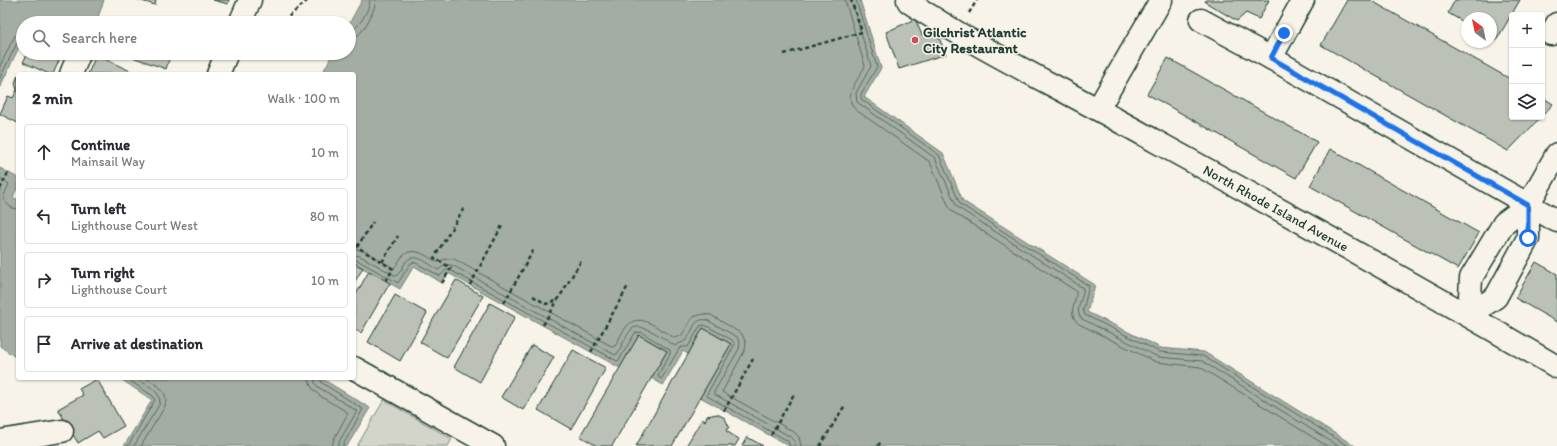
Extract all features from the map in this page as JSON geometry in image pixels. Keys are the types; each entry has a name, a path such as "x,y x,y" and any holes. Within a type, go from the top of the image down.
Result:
{"street":[{"path":"243,16 250,0"},
{"name":"North Rhode Island Avenue","path":"908,0 908,2 933,19 994,54 1098,109 1469,315 1557,367"},
{"path":"1098,109 1161,0"},
{"path":"1271,58 1303,0"},
{"path":"1201,20 1271,58 1557,221"},
{"path":"219,72 224,60"},
{"path":"1469,315 1471,278 1504,222 1528,205 1557,154"},
{"path":"1469,315 1496,297 1528,238 1528,205"},
{"path":"356,369 481,443"},
{"path":"0,441 62,431"}],"path":[{"path":"289,16 308,0"},
{"path":"784,54 862,32 851,0"},
{"path":"0,189 8,173"},
{"path":"442,282 451,268 434,258 464,208"},
{"path":"372,222 356,246 393,269 386,281"},
{"path":"470,285 503,224"},
{"path":"382,262 398,236"},
{"path":"504,303 534,249"},
{"path":"544,325 581,261"},
{"path":"591,352 628,286"},
{"path":"533,296 546,304 558,300"},
{"path":"724,411 753,359"},
{"path":"771,435 794,394"},
{"path":"820,446 845,405"},
{"path":"878,446 881,441"}],"shaded area":[{"path":"384,400 452,439 448,446 357,446"}],"water":[{"path":"0,0 104,0 98,16 16,16 16,54 0,87"},
{"path":"362,0 860,0 881,68 864,97 943,153 963,201 1095,285 1087,312 1161,348 1204,352 1355,446 789,446 700,397 731,344 703,328 688,354 683,351 663,385 651,378 667,351 639,335 620,368 448,273 442,283 414,266 400,289 356,264 356,72 323,72 329,60 356,60 356,16 353,16"},
{"path":"0,168 16,177 16,190 13,197 16,199 16,358 0,346"},
{"path":"122,380 324,380 370,408 347,446 124,446 152,400"}],"building":[{"path":"138,0 156,0 155,5"},
{"path":"213,0 229,0 228,4"},
{"path":"1206,0 1269,0 1259,19 1246,13 1237,21 1205,2"},
{"path":"1347,0 1370,0 1509,78 1509,120 1538,120 1508,151 1321,45"},
{"path":"1455,0 1520,0 1513,12 1509,12 1509,19 1497,39 1497,12 1461,12 1461,21 1448,13"},
{"name":"Gilchrist Atlantic City Restaurant","path":"915,19 922,35 936,31 946,54 899,69 886,32"},
{"path":"1168,58 1317,142 1296,178 1147,94"},
{"path":"24,60 59,60 54,72 45,72 23,62"},
{"path":"94,60 107,60 133,72 89,72"},
{"path":"141,60 169,60 166,69"},
{"path":"16,92 16,122 0,114 8,96 13,98"},
{"path":"1545,99 1553,104 1545,113"},
{"path":"1330,149 1479,233 1458,269 1310,186"},
{"path":"1536,262 1557,274 1557,322 1515,298"},
{"path":"356,264 363,268 356,280"},
{"path":"369,271 390,283 361,333 356,330 356,294"},
{"path":"456,280 483,296 447,358 420,342"},
{"path":"395,295 427,313 400,361 368,342"},
{"path":"490,303 515,317 480,382 454,367"},
{"path":"703,328 731,344 672,446 636,446"},
{"path":"639,335 667,351 612,446 597,446 580,436"},
{"path":"532,345 554,357 523,410 501,397"},
{"path":"573,350 606,368 571,429 538,410"},
{"path":"98,380 124,426 103,438 98,431 78,443 58,409 83,395 79,389"},
{"path":"717,414 725,418 729,427 726,431 739,439 735,446 686,446 702,419 705,421 707,416"},
{"path":"747,437 763,446 742,446"}],"place":[{"name":"Gilchrist Atlantic City Restaurant","path":"915,40"}],"route":[{"path":"1284,33 1271,58 1528,205 1528,238"}]}
